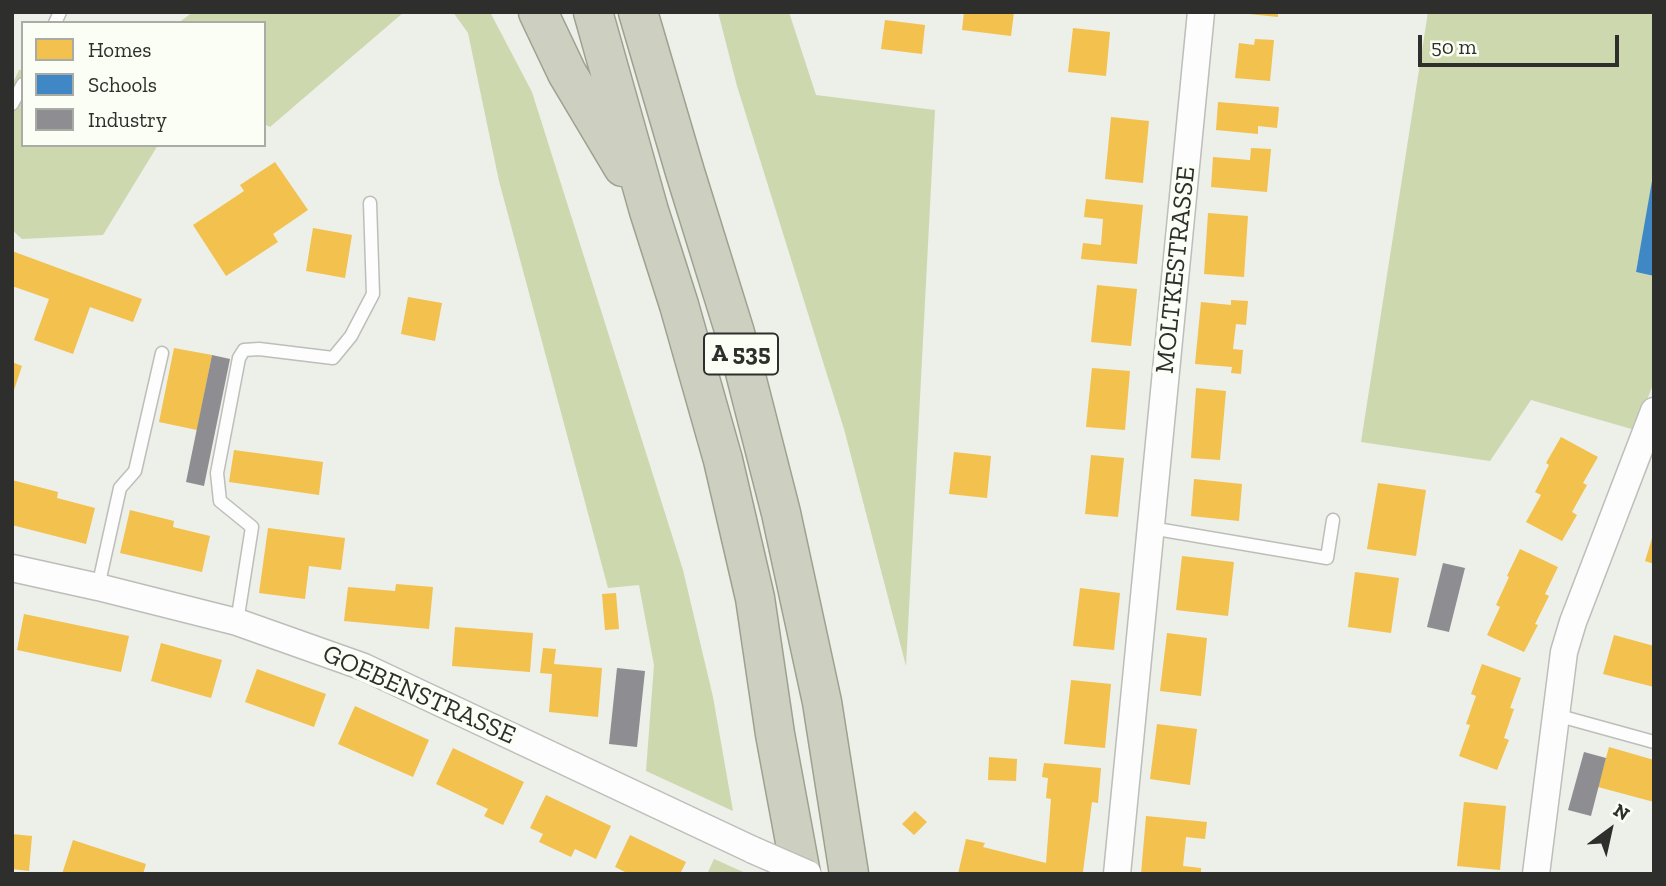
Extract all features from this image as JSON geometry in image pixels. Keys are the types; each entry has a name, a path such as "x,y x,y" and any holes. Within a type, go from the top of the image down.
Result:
{"highway":[{"path":"538,12 567,73 649,211"},
{"path":"593,12 649,211"},
{"name":"A 535","path":"638,12 735,333 781,513 822,702 849,874"},
{"name":"A 535","path":"649,211 723,460 755,598 775,734 802,874"}],"street":[{"name":"MOLTKESTRASSE","path":"1117,874 1201,12"},
{"path":"1536,874 1564,652 1654,411"},
{"name":"GOEBENSTRASSE","path":"12,568 237,622 364,667 808,874"}],"lane":[{"path":"12,104 21,88"},
{"path":"237,622 251,527 220,500 218,473 239,358 244,350 259,349 333,358 351,337 373,293 370,203"},
{"path":"98,587 120,488 135,471 162,353"},
{"path":"1151,528 1327,558 1333,520"},
{"path":"1555,715 1654,742"}],"green space":[{"path":"193,12 404,12 270,127 266,125 266,21 181,21"},
{"path":"453,12 490,12 532,92 683,570 713,697 733,811 646,771 654,665 639,585 608,588 499,181 468,33"},
{"path":"718,12 789,12 816,95 935,110 906,666 844,429 737,86"},
{"path":"1428,12 1654,12 1654,178 1636,272 1654,276 1654,382 1635,430 1531,400 1490,461 1361,442"},
{"path":"21,70 21,147 157,147 103,235 22,239 12,230 12,85"},
{"path":"714,859 748,874 707,874"}],"building: Homes":[{"path":"964,12 1014,12 1011,36 962,30"},
{"path":"1278,12 1278,17 1249,14"},
{"path":"885,20 925,25 922,54 881,49"},
{"path":"1073,28 1110,32 1106,76 1068,72"},
{"path":"1255,39 1274,40 1270,81 1235,78 1239,43 1254,45"},
{"path":"1218,102 1279,107 1277,128 1258,126 1258,134 1216,130"},
{"path":"1111,117 1149,121 1143,183 1105,179"},
{"path":"1251,148 1271,149 1267,192 1211,187 1213,157 1250,160"},
{"path":"275,162 308,210 273,234 278,242 226,276 193,225 244,191 240,185"},
{"path":"1086,199 1143,205 1137,264 1081,259 1083,243 1101,245 1103,219 1084,217"},
{"path":"1208,213 1248,216 1244,277 1204,274"},
{"path":"313,228 352,235 345,278 306,271"},
{"path":"12,251 142,299 133,322 90,307 73,354 34,340 49,299 12,286"},
{"path":"1097,285 1137,289 1131,346 1091,342"},
{"path":"408,297 442,303 435,341 401,334"},
{"path":"1231,300 1248,301 1246,325 1236,324 1233,349 1243,350 1241,374 1231,373 1232,367 1195,364 1201,302 1231,305"},
{"path":"174,348 212,355 197,430 159,422"},
{"path":"12,362 22,366 13,393 12,393"},
{"path":"1092,368 1130,371 1125,430 1086,427"},
{"path":"1196,388 1226,391 1220,460 1191,458"},
{"path":"1561,437 1598,457 1583,483 1587,485 1572,512 1577,515 1562,541 1526,522 1541,495 1535,492 1549,465 1546,463"},
{"path":"234,450 323,462 319,495 229,482"},
{"path":"954,452 991,456 987,498 949,494"},
{"path":"1091,455 1124,458 1118,517 1085,514"},
{"path":"1194,479 1242,484 1239,521 1191,516"},
{"path":"12,480 58,492 57,498 95,508 86,544 12,525"},
{"path":"1378,483 1426,490 1416,556 1367,549"},
{"path":"130,510 174,521 173,527 210,536 202,572 120,553"},
{"path":"268,528 345,538 341,570 309,566 305,599 259,593"},
{"path":"1654,535 1654,564 1645,561"},
{"path":"1520,549 1558,567 1545,594 1549,596 1535,624 1538,625 1524,652 1487,635 1500,607 1496,605 1509,577 1507,576"},
{"path":"1182,556 1234,562 1228,616 1176,610"},
{"path":"1355,572 1399,578 1391,633 1348,627"},
{"path":"396,584 433,587 429,629 344,621 348,587 395,591"},
{"path":"1080,588 1120,593 1114,650 1073,646"},
{"path":"616,593 619,629 605,630 602,594"},
{"path":"24,614 129,636 121,672 17,650"},
{"path":"455,627 533,633 530,672 452,666"},
{"path":"1167,633 1207,638 1201,696 1160,691"},
{"path":"1614,635 1654,646 1654,687 1603,674"},
{"path":"161,643 222,660 211,698 151,681"},
{"path":"543,648 556,649 554,664 602,668 598,717 549,712 552,674 540,673"},
{"path":"1482,664 1521,678 1510,708 1514,709 1504,738 1509,740 1497,770 1459,756 1470,725 1466,724 1476,696 1471,694"},
{"path":"257,669 326,694 314,727 245,702"},
{"path":"1071,680 1111,684 1105,748 1064,744"},
{"path":"355,706 429,740 413,777 338,744"},
{"path":"1157,724 1197,729 1190,785 1150,779"},
{"path":"1609,747 1654,760 1654,802 1598,787"},
{"path":"453,748 524,782 503,825 484,816 488,809 436,784"},
{"path":"989,757 1017,759 1016,781 988,780"},
{"path":"1044,763 1101,768 1098,803 1092,802 1083,872 1086,874 958,874 966,839 985,843 983,847 1046,863 1051,799 1046,798 1048,778 1042,777"},
{"path":"546,795 611,826 596,859 575,849 571,857 539,842 543,834 530,828"},
{"path":"1464,802 1506,806 1500,870 1457,866"},
{"path":"915,811 927,822 914,835 902,824"},
{"path":"1146,816 1207,822 1205,839 1186,837 1183,866 1201,868 1201,874 1141,874"},
{"path":"12,834 32,836 29,871 12,869"},
{"path":"630,835 686,862 680,874 629,874 615,867"},
{"path":"73,840 146,864 143,874 62,874"}],"building: Schools":[{"path":"1654,181 1654,276 1636,272"}],"building: Industry":[{"path":"212,355 230,359 204,486 186,482"},
{"path":"1443,563 1465,568 1449,632 1427,627"},
{"path":"617,668 645,671 637,747 609,744"},
{"path":"1584,752 1606,758 1591,816 1568,810"}]}
